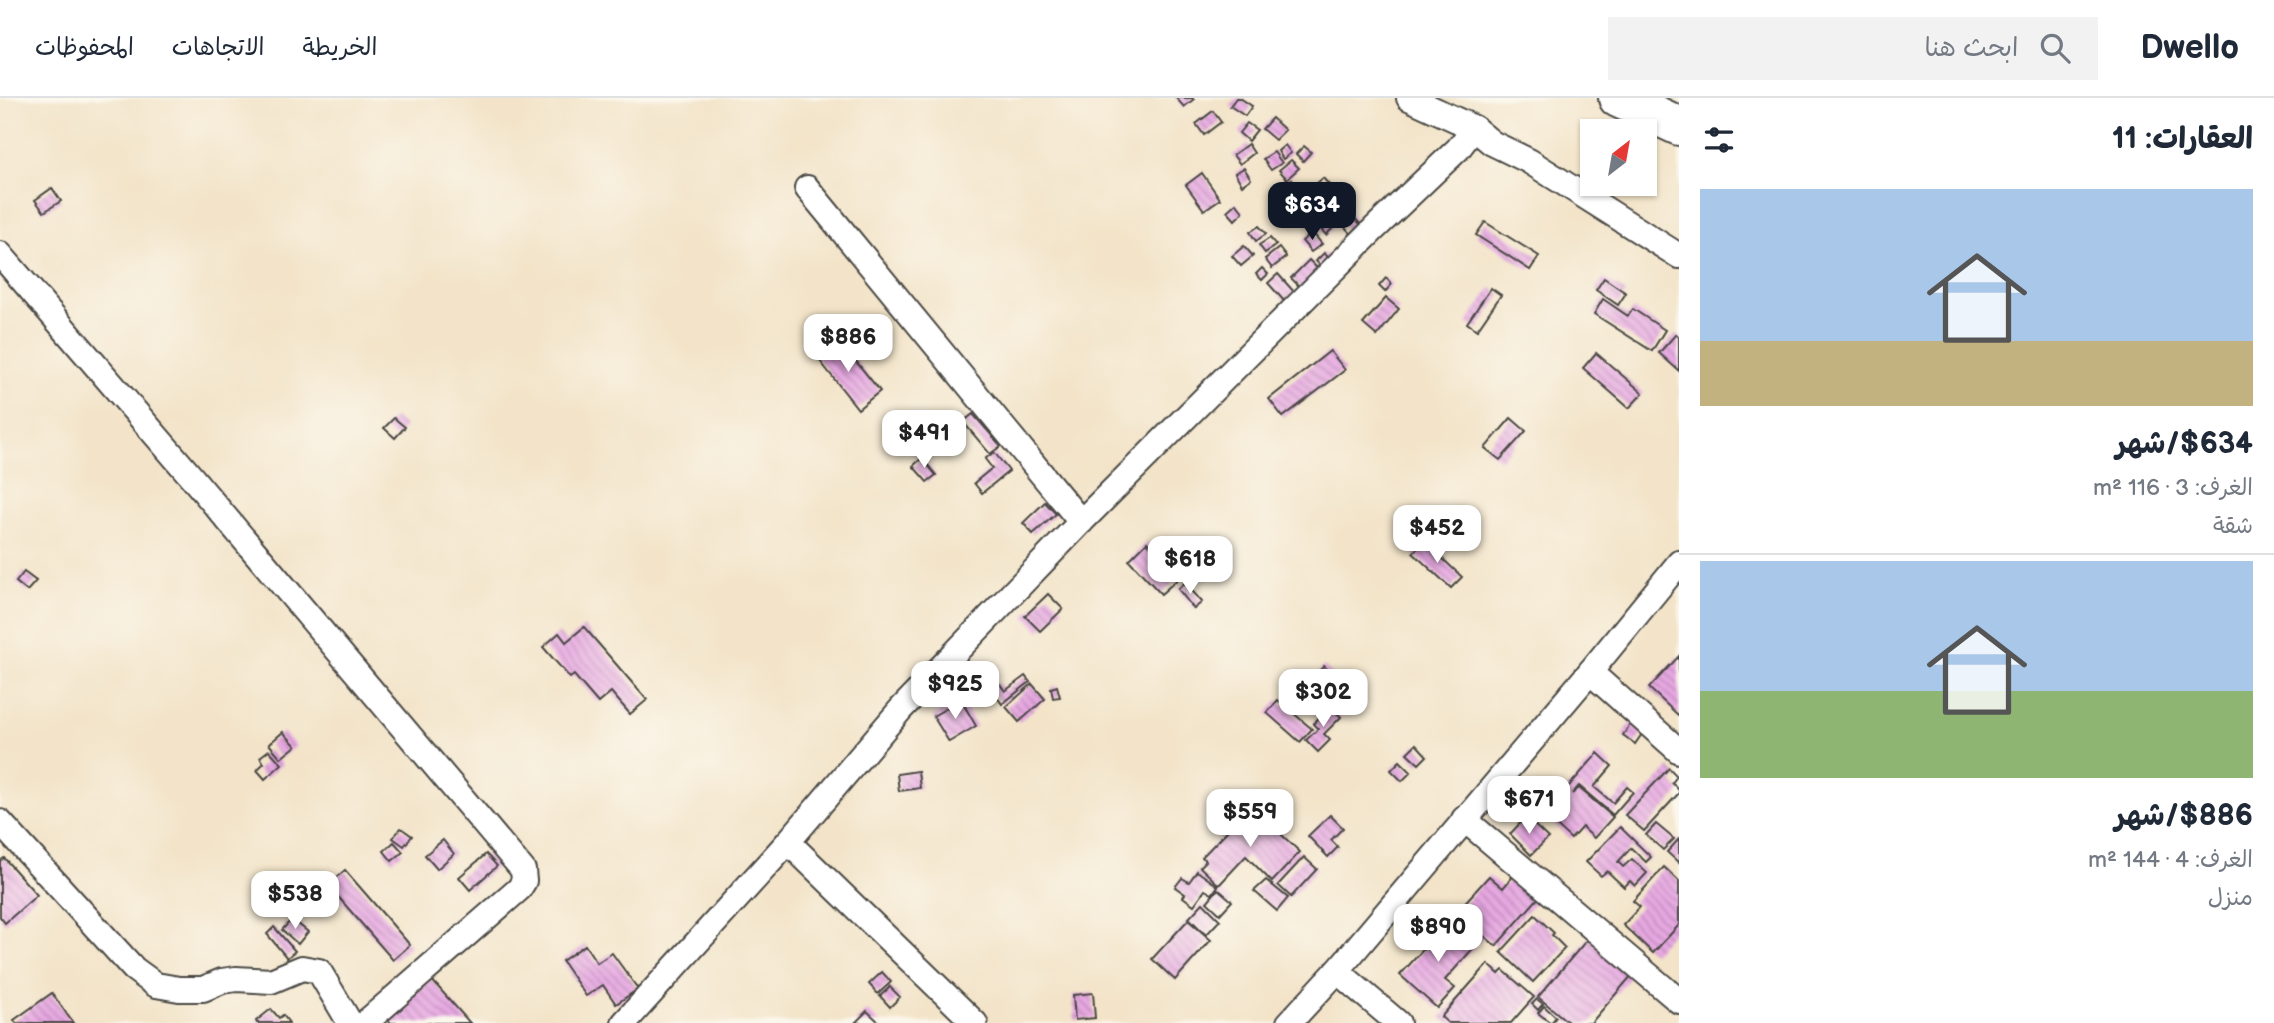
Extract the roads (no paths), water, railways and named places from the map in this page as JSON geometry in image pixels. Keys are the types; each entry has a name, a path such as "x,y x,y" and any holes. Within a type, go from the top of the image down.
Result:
{"main road":[{"path":"1618,98 1679,126"}],"street":[{"path":"1409,98 1474,128 1492,143 1530,161 1679,256"},
{"path":"624,1023 788,842 901,709 1081,522 1375,228 1458,149 1474,128"},
{"path":"807,188 1081,522"},
{"path":"0,254 523,870 524,881 519,889 365,1023"},
{"path":"1289,1023 1337,971 1679,563"},
{"path":"1590,672 1679,751"},
{"path":"1464,819 1679,1001"},
{"path":"0,822 134,969 156,985 203,989 222,981 236,979 271,981 302,968 319,971 350,1023"},
{"path":"788,842 975,1023"},
{"path":"1337,971 1398,1023"}]}
